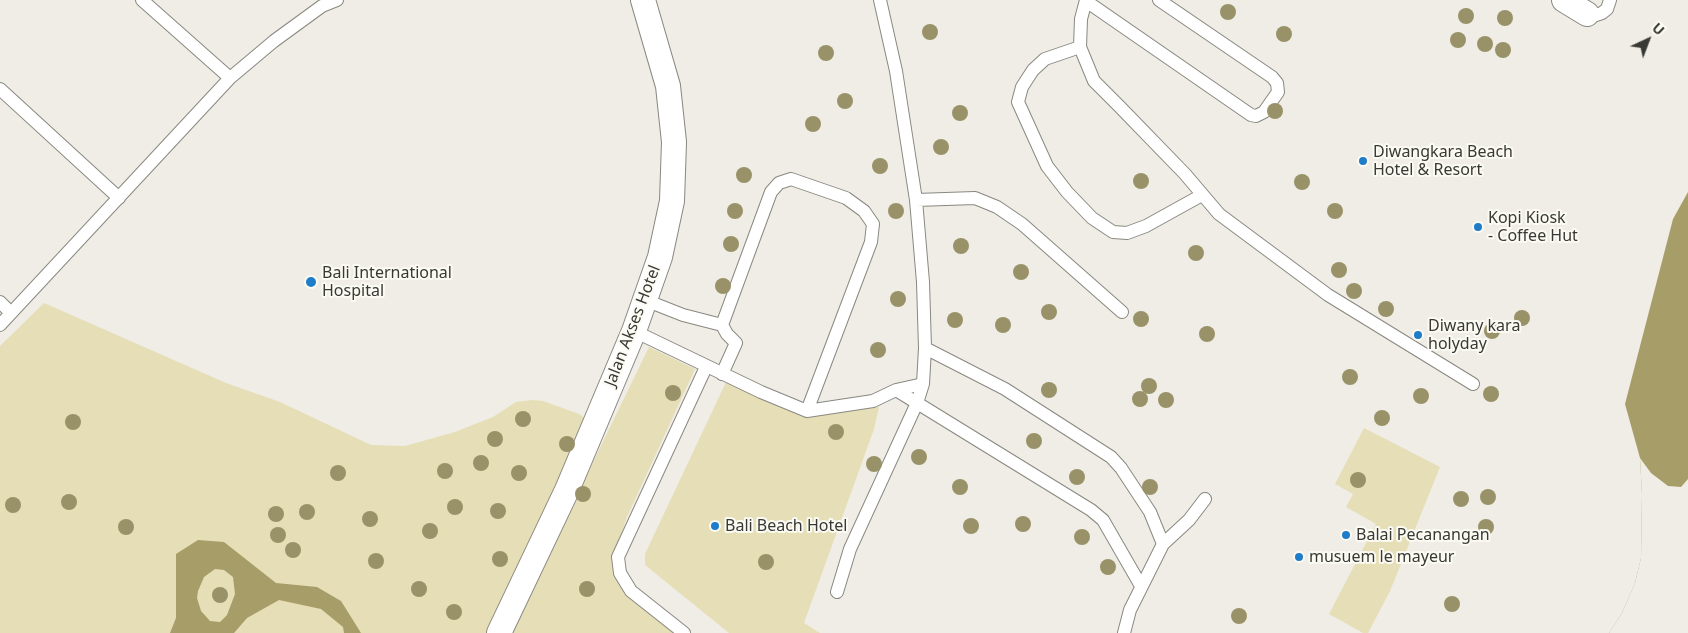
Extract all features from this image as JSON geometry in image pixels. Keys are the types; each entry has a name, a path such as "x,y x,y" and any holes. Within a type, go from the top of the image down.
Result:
{"street":[{"name":"Jalan Akses Hotel","path":"499,633 567,490 634,331 660,257 672,201 674,142 668,86 643,0"},
{"path":"1564,0 1587,14"}],"lane":[{"path":"142,0 230,78"},
{"path":"0,325 230,78 274,40 322,6 337,0"},
{"path":"837,592 850,549 917,403 923,384 925,348 923,282 916,200 896,72 880,0"},
{"path":"1159,0 1277,83 1278,92 1264,112 1256,116 1251,115 1086,1 1081,20 1080,47 1094,81 1184,174 1219,214 1328,295 1473,384"},
{"path":"1587,14 1596,15 1602,13 1610,0"},
{"path":"1080,47 1044,59 1033,70 1026,81 1018,102 1047,166 1067,192 1092,218 1113,232 1127,233 1146,226 1202,195"},
{"path":"0,89 119,198"},
{"path":"722,325 771,192 779,183 791,179 846,198 864,211 873,224 871,242 807,411"},
{"path":"916,200 975,198 997,207 1022,224 1122,312"},
{"path":"645,300 683,315 722,325 727,334 736,343 722,374"},
{"path":"0,302 11,313"},
{"path":"634,331 706,367 807,411 873,401 896,390 923,384"},
{"path":"925,348 1005,389 1111,457 1121,468 1150,512 1163,544"},
{"path":"684,633 631,591 620,573 618,557 706,367"},
{"path":"896,390 1091,510 1106,526 1141,586"},
{"path":"1124,633 1130,610 1163,544 1189,520 1205,499"}],"shaded area":[{"path":"1688,192 1688,633 1609,633 1622,613 1635,583 1641,558 1642,495 1640,458 1625,404 1673,219"},
{"path":"44,303 226,383 280,402 371,445 405,446 455,432 493,417 516,402 533,400 543,401 579,414 589,421 490,633 0,633 0,346"},
{"path":"649,347 695,369 627,517 615,551 616,573 678,633 510,633"},
{"path":"728,378 807,413 879,407 874,429 804,623 820,633 729,633 645,565 645,554"},
{"path":"1364,428 1440,467 1390,591 1368,633 1363,633 1329,614 1376,524 1346,507 1353,494 1335,484"},
{"path":"198,540 224,542 276,583 317,587 341,601 361,633 344,633 343,627 321,609 279,600 247,618 234,633 170,633 176,618 176,554","holes":["215,569 224,570 233,577 235,594 227,615 220,622 210,621 201,611 197,598 198,591 204,577"]}],"pier":[{"path":"1640,458 1651,473 1668,486 1681,487 1688,479 1688,633 1609,633 1622,613 1635,583 1641,558 1642,495"}],"place":[{"name":"Diwangkara Beach Hotel & Resort","path":"1363,161"},
{"name":"Kopi Kiosk - Coffee Hut","path":"1478,227"},
{"name":"Bali International Hospital","path":"311,282"},
{"name":"Diwany kara holyday","path":"1418,335"},
{"name":"Bali Beach Hotel","path":"715,526"},
{"name":"Balai Pecanangan","path":"1346,535"},
{"name":"musuem le mayeur","path":"1299,557"}]}
